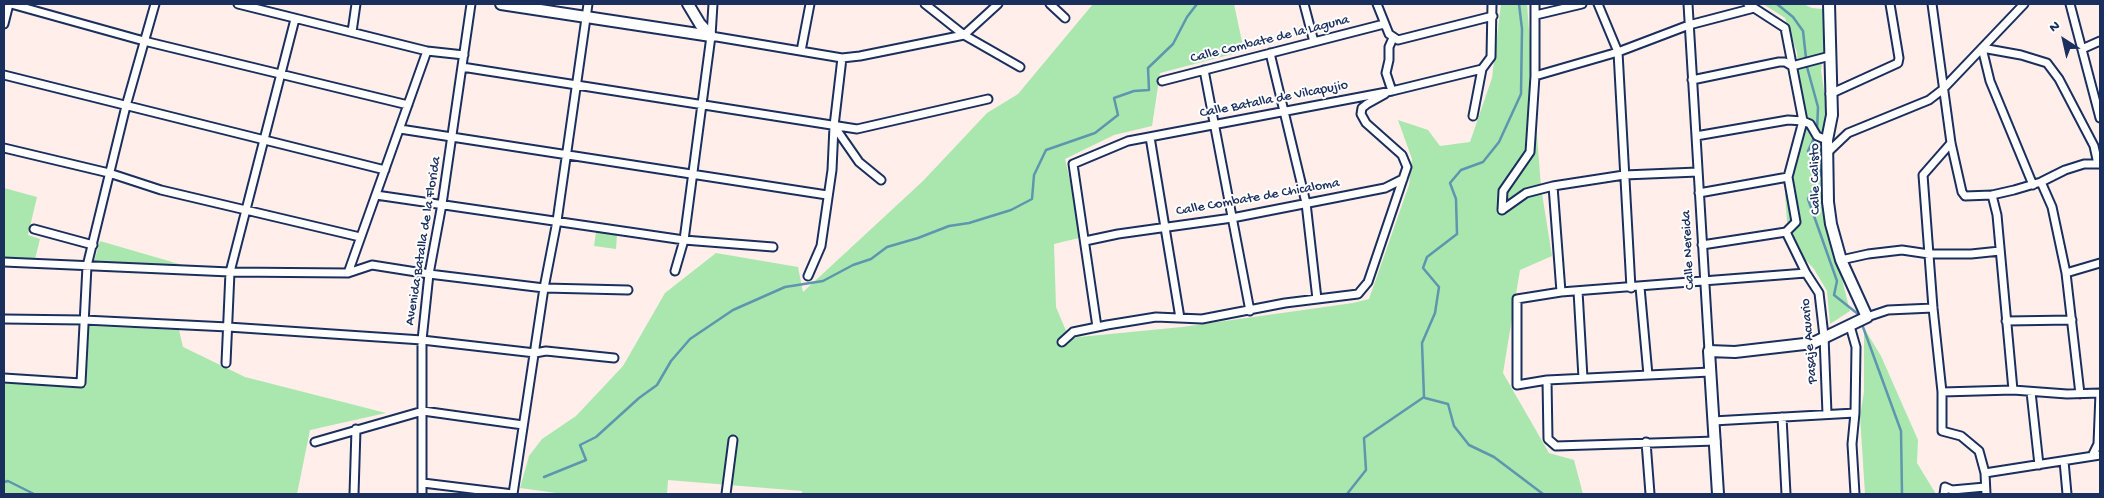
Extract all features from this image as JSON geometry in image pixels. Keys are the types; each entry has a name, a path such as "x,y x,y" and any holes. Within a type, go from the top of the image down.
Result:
{"street":[{"path":"4,24 10,4 144,41 282,73 408,106"},
{"path":"4,378 81,383 87,266 126,106 155,4"},
{"path":"239,4 427,51 464,55"},
{"path":"352,32 356,4"},
{"name":"Avenida Batalla de la Florida","path":"420,494 424,483 422,340 428,274 442,204 471,4"},
{"path":"501,4 842,58 964,35 998,4"},
{"path":"424,483 513,494 544,288 557,221 588,4"},
{"path":"688,4 700,24 711,36"},
{"path":"675,271 684,240 711,36 713,4"},
{"path":"801,51 810,4"},
{"path":"925,4 964,35 1020,67"},
{"path":"1050,4 1065,18"},
{"path":"1304,4 1314,42"},
{"path":"1377,4 1384,24 1393,38"},
{"path":"1473,116 1482,69 1491,57 1492,4"},
{"path":"1535,4 1535,76 1530,152 1503,191 1502,210 1526,193 1554,186 1624,175 1698,172"},
{"path":"1536,16 1582,4"},
{"path":"1598,4 1618,52 1630,288"},
{"name":"Calle Nereida","path":"1688,4 1718,494"},
{"name":"Calle Calisto","path":"1829,4 1832,115 1827,140 1828,202 1831,224 1841,260 1867,317"},
{"path":"1830,94 1898,63 1899,58 1890,4"},
{"path":"1932,4 1950,143 1962,192 1965,196 1992,195 2033,186 2074,166 2091,162 2099,164 2094,146 2059,80 2047,63 2021,55 1982,48"},
{"path":"1827,153 1848,133 1929,100 1942,90 2024,4"},
{"path":"2070,4 2100,118"},
{"path":"1535,76 1618,52 1689,25 1751,6 1785,28 1803,121 1788,176 1796,222 1786,232 1702,245"},
{"path":"1393,38 1405,39 1493,16"},
{"path":"226,363 230,272 296,19"},
{"name":"Calle Combate de la Laguna","path":"1162,81 1384,24"},
{"path":"1062,342 1072,332 1097,327 1156,317 1202,319 1317,299 1348,297 1358,294 1364,289 1407,167 1402,155 1366,123 1361,114 1362,108 1392,91 1386,73 1390,60 1389,47 1393,38"},
{"path":"2082,49 2100,41"},
{"path":"1982,48 1990,81 2033,186"},
{"path":"348,273 427,51"},
{"path":"1270,53 1306,203 1317,299"},
{"path":"1692,80 1785,62 1792,66 1830,56"},
{"path":"808,276 817,260 821,246 832,170 834,126 842,58"},
{"path":"462,67 857,129 988,99"},
{"name":"Calle Batalla de Vilcapujio","path":"1085,241 1073,164 1128,141 1392,91 1482,69"},
{"path":"1204,70 1250,311"},
{"path":"4,75 385,170"},
{"path":"1696,136 1788,120 1803,121 1810,124 1817,136 1827,140"},
{"path":"834,126 859,162 881,180"},
{"path":"400,129 692,172 827,195"},
{"path":"1150,137 1180,318"},
{"path":"1944,494 1945,487 1952,490 1986,491 1985,473 1979,451 1962,436 1942,431 1942,392 1933,308 1923,175 1950,143"},
{"path":"4,148 109,173 161,190 360,237"},
{"path":"1700,194 1788,176"},
{"name":"Calle Combate de Chicaloma","path":"1085,241 1232,218 1385,188 1403,179"},
{"path":"2041,182 2052,207 2066,273 2080,394"},
{"path":"1554,186 1561,292"},
{"path":"376,195 684,240 773,247"},
{"path":"1992,195 2000,251 2013,390"},
{"path":"34,229 92,245"},
{"name":"Pasaje Acuario","path":"1786,232 1806,273 1819,293 1824,336 1827,414"},
{"path":"1085,241 1097,327"},
{"path":"1841,260 1894,251 1930,254 1971,254 2000,251"},
{"path":"4,262 230,272 348,273 372,265 544,288 628,290"},
{"path":"2066,273 2100,263"},
{"path":"1710,372 1547,380 1517,385 1517,299 1561,292 1806,273"},
{"path":"1640,287 1648,375"},
{"path":"1578,291 1582,378"},
{"path":"1709,352 1779,348 1813,343 1824,336 1867,317 1888,310 1933,308"},
{"path":"4,319 84,320 228,327 422,340 535,353 546,351 614,358"},
{"path":"2006,320 2072,320"},
{"path":"1850,326 1856,347 1855,413 1852,444 1855,494"},
{"path":"1547,380 1548,439 1556,446 1716,441"},
{"path":"1942,392 2013,390 2080,394 2100,393 2098,444 2092,456"},
{"path":"2032,392 2039,464"},
{"path":"315,442 423,411 523,425"},
{"path":"1713,421 1855,413"},
{"path":"1782,417 1786,494"},
{"path":"354,494 356,429"},
{"path":"726,494 733,440"},
{"path":"1646,442 1650,494"},
{"path":"1985,473 2100,455"},
{"path":"2064,461 2066,494"}],"green space":[{"path":"1093,4 1234,4 1244,51 1160,73 1152,126 1114,135 1065,159 1083,237 1054,244 1056,307 1069,338 1182,327 1353,303 1369,299 1409,185 1412,159 1398,120 1428,130 1440,146 1470,142 1492,78 1501,4 1527,4 1541,187 1552,256 1520,270 1503,373 1549,453 1574,460 1583,494 802,494 802,491 668,480 667,494 564,494 520,488 529,456 542,439 576,416 623,366 665,293 716,253 798,267 803,292 923,181 987,113 1018,94"},
{"path":"1763,4 1803,4 1812,8 1823,9 1824,51 1821,70 1828,118 1821,147 1822,201 1850,311 1830,324 1827,291 1814,269 1802,256 1787,221 1785,194 1796,165 1803,128 1797,53 1785,18"},
{"path":"4,188 37,197 28,235 40,239 35,259 4,257"},
{"path":"596,232 617,235 616,249 594,246"},
{"path":"100,241 186,266 94,262"},
{"path":"89,326 179,330 183,347 245,377 386,413 310,430 297,494 4,494 4,383 86,387"},
{"path":"1864,328 1881,356 1918,440 1917,463 1936,494 1865,494 1860,416 1864,392"}],"waterway":[{"path":"544,477 586,460 580,445 596,437 639,398 657,385 671,361 690,339 733,310 785,287 823,281 853,265 871,259 887,247 949,226 969,223 1011,210 1032,199 1034,175 1046,150 1095,133 1118,115 1114,98 1134,91 1149,90 1148,68 1173,44 1187,17 1197,4"},
{"path":"1347,494 1366,470 1364,438 1424,397 1422,343 1435,313 1439,287 1423,268 1427,257 1457,234 1456,199 1450,183 1461,170 1483,162 1499,142 1521,94 1522,29 1519,4"},
{"path":"1777,4 1793,17 1803,31 1806,58"},
{"path":"1807,67 1818,107 1817,131"},
{"path":"1815,136 1808,151 1821,172 1808,199 1837,281 1834,295 1858,314"},
{"path":"1863,327 1901,431 1902,494"},
{"path":"1425,398 1448,404 1454,426 1469,445 1494,457 1543,494"},
{"path":"4,482 8,481 34,494"}]}
